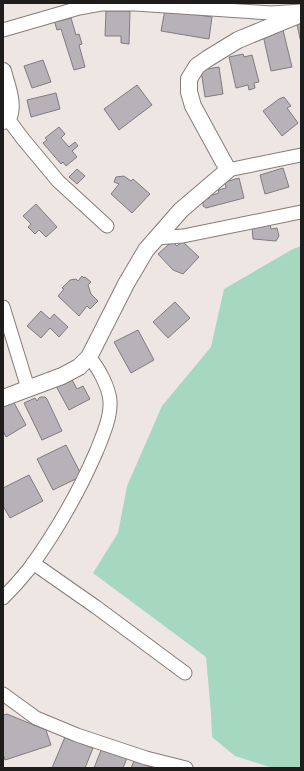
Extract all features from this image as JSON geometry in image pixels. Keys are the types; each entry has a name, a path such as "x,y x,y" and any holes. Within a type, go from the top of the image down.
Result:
{"street":[{"path":"3,30 79,8 101,4 157,5 256,12 301,13"},
{"path":"228,170 193,106 189,92 189,79 197,66 238,40 301,13"},
{"path":"3,71 10,98 11,113 6,120 58,181 107,226"},
{"path":"3,398 68,373 79,367 90,357 126,284 146,250 181,210 228,170 301,155"},
{"path":"156,238 182,236 301,212"},
{"path":"3,307 28,388"},
{"path":"3,598 33,563 62,519 86,477 101,440 109,413 110,399 98,368 90,357"},
{"path":"33,563 185,673"},
{"path":"3,694 36,718 76,734 146,758 186,768"}],"green space":[{"path":"301,246 301,768 273,768 235,756 212,737 206,657 93,573 118,533 127,486 162,406 211,347 224,289 293,249"}],"building":[{"path":"165,10 212,17 209,39 161,31"},
{"path":"106,11 130,11 129,44 121,43 121,36 105,36"},
{"path":"59,18 60,21 71,18 76,35 79,34 82,44 79,45 85,67 74,70 61,29 57,30 54,20"},
{"path":"301,19 301,43 296,20"},
{"path":"283,30 292,67 271,71 263,35"},
{"path":"243,54 244,57 252,55 259,82 254,83 255,88 249,90 248,85 236,88 229,57"},
{"path":"43,60 51,82 32,88 24,66"},
{"path":"219,67 223,94 205,97 201,70"},
{"path":"137,85 152,105 119,130 104,109"},
{"path":"56,93 60,109 31,117 27,100"},
{"path":"284,97 291,106 287,108 298,123 282,136 263,111"},
{"path":"59,127 65,134 61,138 69,147 75,142 78,146 72,151 77,157 66,166 63,162 61,164 43,143 47,140 45,138"},
{"path":"283,168 289,187 265,194 260,175"},
{"path":"77,169 85,176 77,184 69,177"},
{"path":"124,176 131,181 133,179 150,194 132,213 111,194 119,184 114,182 116,177"},
{"path":"239,178 244,198 206,208 203,206 205,199 219,193 218,190 226,188 225,182"},
{"path":"36,204 57,227 46,237 39,230 35,234 28,227 31,224 23,216"},
{"path":"270,224 271,229 277,228 279,236 276,241 253,239 252,227"},
{"path":"182,241 199,257 183,274 173,270 158,254 169,244 174,243 177,246"},
{"path":"82,276 91,282 88,285 91,294 98,301 90,309 87,306 79,316 58,296 64,289 62,288 70,280 76,279 78,281"},
{"path":"175,302 190,318 168,338 153,322"},
{"path":"41,311 50,319 54,314 68,327 59,337 50,328 41,338 27,326"},
{"path":"138,330 154,360 131,373 114,342"},
{"path":"71,378 77,389 83,386 90,399 69,410 56,386"},
{"path":"41,397 45,397 47,399 62,431 42,440 24,403 35,398 37,401"},
{"path":"12,399 26,425 6,437 3,430 3,404"},
{"path":"66,445 82,476 53,490 37,459"},
{"path":"29,475 43,501 10,518 3,506 3,488"},
{"path":"7,714 46,730 51,745 5,760 3,754 3,715"},
{"path":"65,737 93,748 85,768 52,768"},
{"path":"102,748 127,758 123,768 94,768"},
{"path":"134,761 154,768 131,768"}]}
